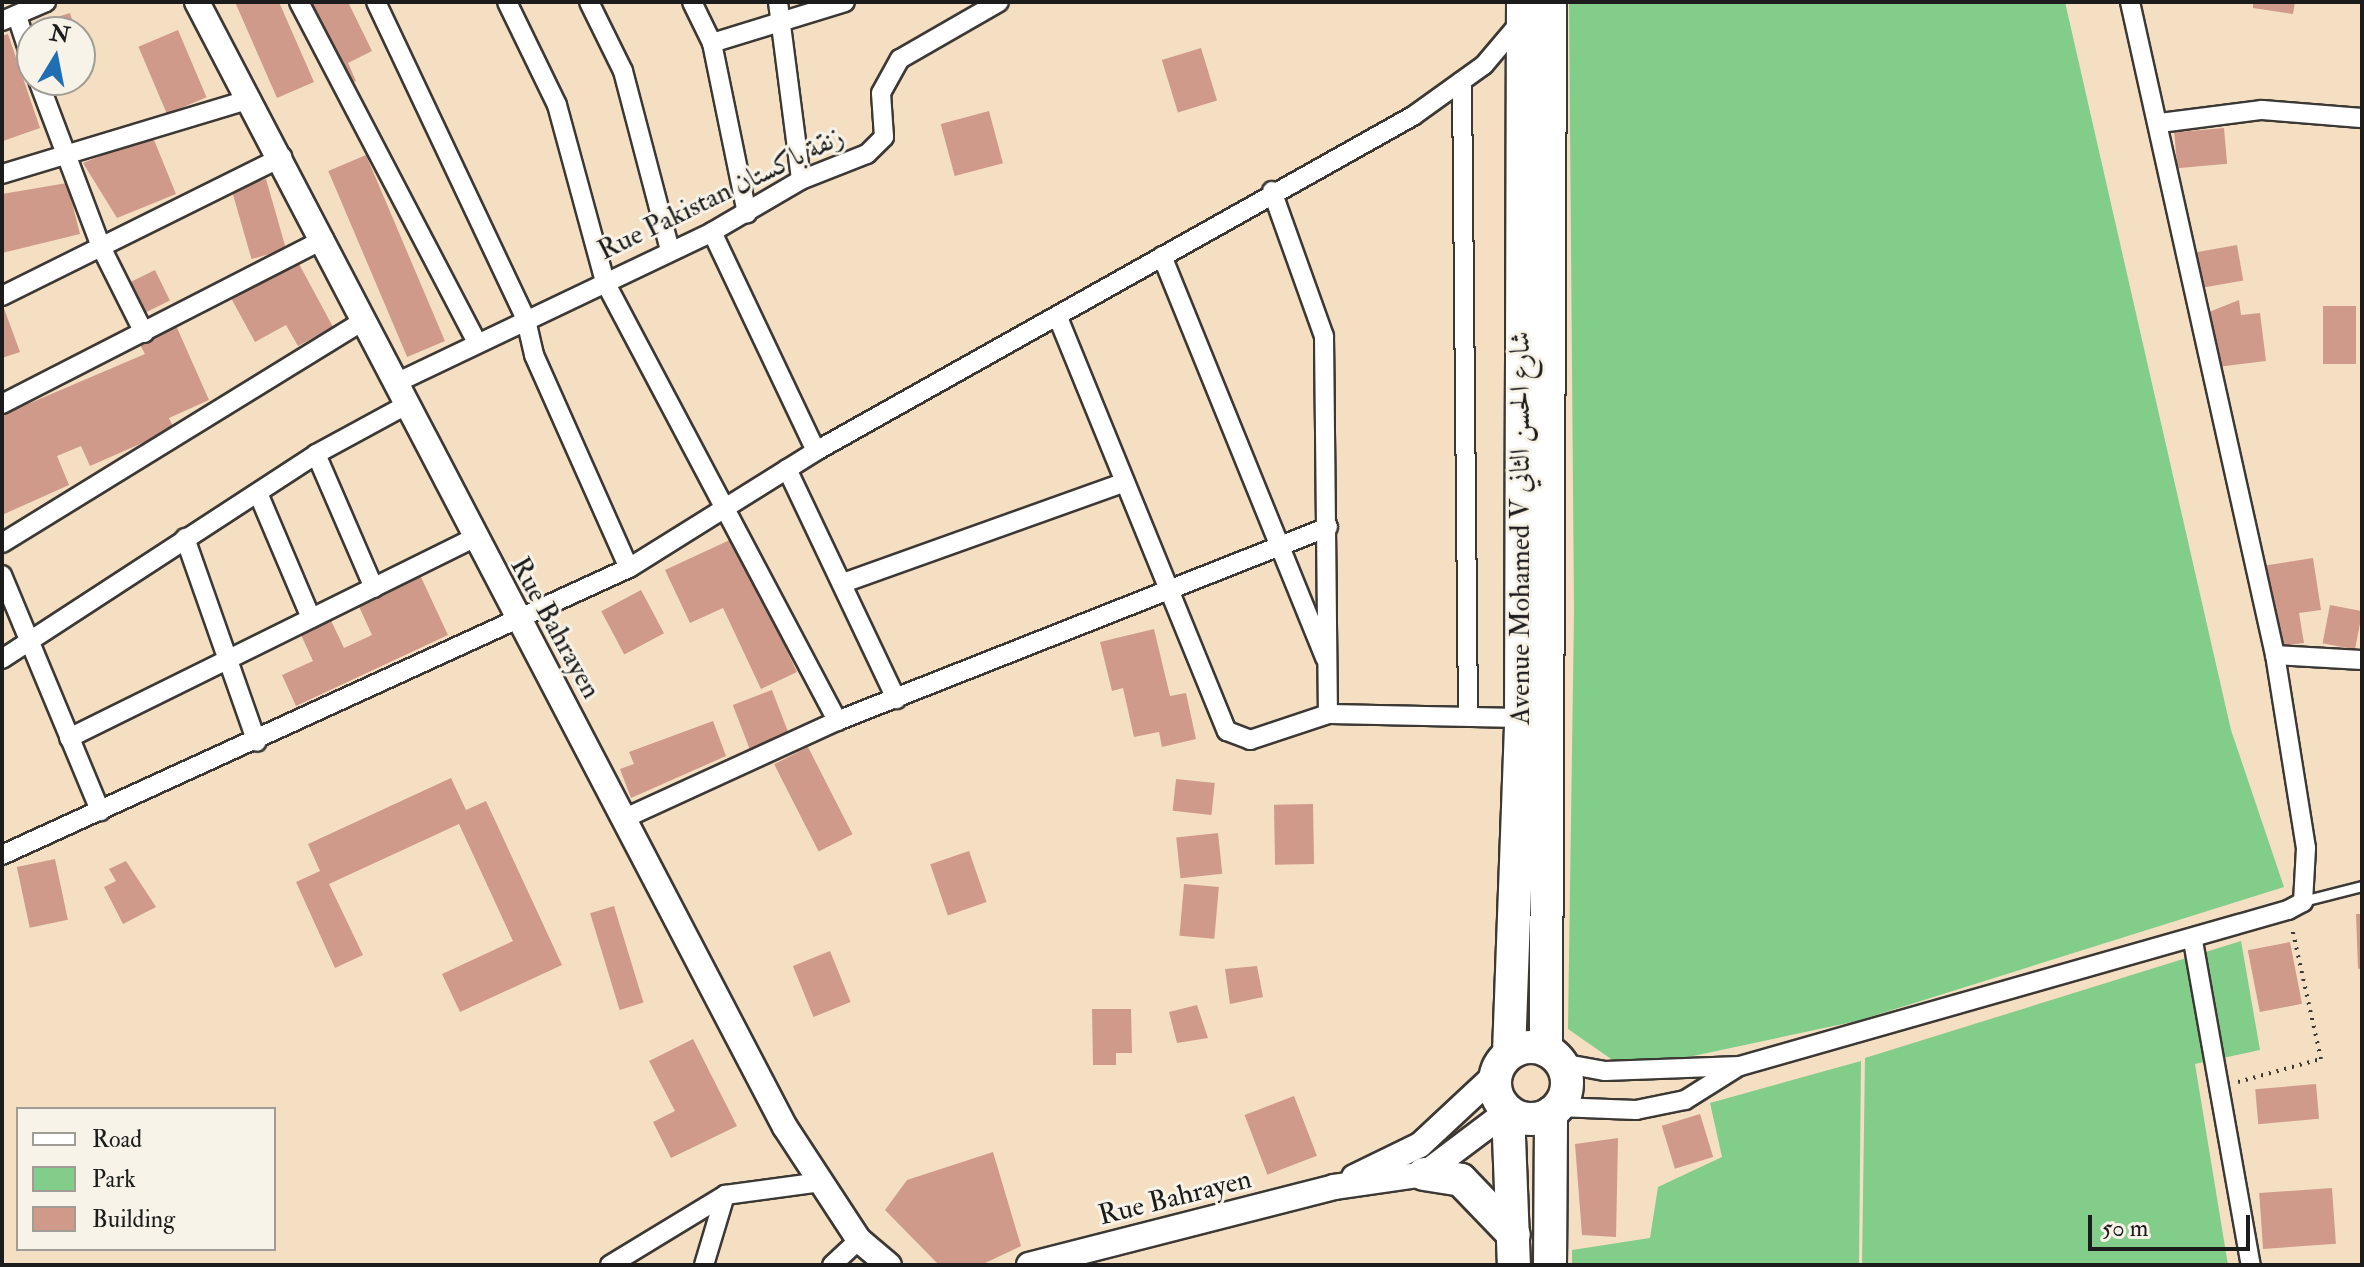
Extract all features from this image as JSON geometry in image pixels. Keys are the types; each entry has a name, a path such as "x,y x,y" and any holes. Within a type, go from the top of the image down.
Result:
{"highway":[{"name":"Avenue Mohamed V شارع الحسن الثاني","path":"1502,1064 1521,718 1532,7"},
{"name":"Avenue Mohamed V شارع الحسن الثاني","path":"1532,7 1554,1057"},
{"path":"1514,1250 1508,1111 1502,1064 1554,1057 1567,1086 1554,1110 1550,1265"},
{"path":"1508,1111 1529,1119 1554,1110"},
{"path":"1424,1174 1461,1180 1514,1250"}],"street":[{"path":"9,19 46,2"},
{"name":"Rue Bahrayen","path":"197,2 282,157 403,393 472,539 821,1182 859,1240 889,1265"},
{"path":"299,2 477,342"},
{"path":"376,2 526,320 534,355 629,568"},
{"path":"507,2 557,105 605,282 731,509 837,721"},
{"path":"589,2 623,71 670,250"},
{"path":"692,2 712,43 747,213"},
{"path":"712,43 779,10 845,2"},
{"name":"Rue Pakistan زنقة باكستان","path":"2,659 258,493 477,342 712,232 801,180 879,145 886,125 881,93 900,59 999,2"},
{"path":"1554,1057 1605,1071 1740,1066 2193,941 2296,906 2306,848 2275,655 2160,123 2130,2"},
{"path":"2,855 518,624 629,568 731,509 816,451 1059,320 1162,256 1462,81 1532,7"},
{"path":"779,10 801,180"},
{"path":"1462,81 1468,716"},
{"path":"43,96 63,155 102,249 144,333"},
{"path":"2,174 251,99"},
{"path":"2160,123 2262,110 2362,118"},
{"path":"2,296 282,157"},
{"path":"1272,191 1324,336 1328,714"},
{"path":"712,232 816,451"},
{"path":"2,404 324,239"},
{"path":"1162,256 1277,549 1329,667"},
{"path":"2,543 365,320"},
{"path":"1059,320 1227,731 1250,740 1328,714 1521,718"},
{"path":"316,454 374,588"},
{"path":"787,469 846,582 896,699"},
{"path":"846,582 1125,482"},
{"path":"258,493 311,618"},
{"path":"623,819 837,721 1328,527"},
{"path":"185,538 230,655 257,742"},
{"path":"69,738 230,655 472,539"},
{"path":"2,575 32,640 100,811"},
{"path":"2275,655 2362,660"},
{"path":"2193,941 2224,1086 2251,1265"},
{"name":"Rue Bahrayen","path":"1334,1187 1420,1145 1502,1064"},
{"path":"1554,1110 1636,1110 1685,1100 1740,1066"},
{"name":"Rue Bahrayen","path":"1029,1265 1334,1187 1424,1174 1508,1111"},
{"path":"610,1265 725,1195 821,1182"},
{"path":"704,1265 725,1195"},
{"path":"832,1265 859,1240"}],"lane":[{"path":"2296,906 2362,886"}],"path":[{"path":"2224,1086 2321,1059 2296,906"}],"green space":[{"path":"1569,2 2065,2 2231,730 2284,887 1857,1021 1627,1070 1568,1029 1574,611"},
{"path":"2241,941 2260,1050 2195,1064 2228,1265 1862,1265 1865,1058"},
{"path":"1861,1061 1859,1265 1572,1265 1572,1250 1650,1238 1658,1187 1722,1157 1710,1103"}],"building":[{"path":"235,2 279,2 314,82 277,98"},
{"path":"309,2 348,2 372,51 348,63 356,81 349,84"},
{"path":"2253,2 2295,2 2293,14 2253,8"},
{"path":"178,30 207,97 167,114 138,47"},
{"path":"8,34 16,58 16,96 29,96 40,128 3,141 2,36"},
{"path":"1201,48 1217,101 1178,113 1162,60"},
{"path":"989,111 1003,163 955,176 941,124"},
{"path":"2224,128 2227,164 2177,168 2174,132"},
{"path":"152,135 176,194 117,218 83,163"},
{"path":"366,155 445,341 407,357 328,171"},
{"path":"266,179 286,249 252,259 231,189"},
{"path":"67,183 80,234 2,253 2,194"},
{"path":"2237,245 2243,280 2201,288 2195,252"},
{"path":"298,262 333,327 298,346 286,325 255,342 231,298"},
{"path":"155,270 170,301 143,314 128,283"},
{"path":"2239,300 2241,315 2260,313 2266,361 2217,367 2209,312"},
{"path":"2,303 20,352 2,358"},
{"path":"2323,306 2356,306 2356,364 2323,364"},
{"path":"174,321 209,400 169,418 174,429 90,466 81,446 57,456 69,485 2,515 2,415 145,354 138,341"},
{"path":"734,538 797,672 761,689 723,608 690,623 665,570"},
{"path":"2313,558 2321,610 2299,613 2304,643 2275,647 2262,566"},
{"path":"420,575 448,635 296,706 282,675 313,661 297,626 327,612 344,648 372,635 356,600"},
{"path":"641,590 664,633 624,654 601,611"},
{"path":"2330,605 2362,611 2355,650 2323,643"},
{"path":"1154,629 1170,696 1186,693 1196,739 1162,747 1159,732 1134,737 1123,688 1112,691 1100,642"},
{"path":"772,690 790,736 750,751 733,705"},
{"path":"713,721 726,756 631,798 620,769 634,764 629,752"},
{"path":"808,747 852,834 819,852 774,764"},
{"path":"451,778 466,810 486,801 562,965 460,1012 442,974 513,941 459,824 329,884 363,955 335,968 296,882 320,871 308,844"},
{"path":"1176,779 1215,783 1211,815 1173,811"},
{"path":"1313,804 1314,864 1275,865 1274,805"},
{"path":"1218,833 1222,874 1181,878 1176,837"},
{"path":"969,851 987,902 948,915 930,864"},
{"path":"55,859 68,920 30,928 17,867"},
{"path":"126,861 156,907 123,924 104,887 116,881 109,869"},
{"path":"1184,884 1219,887 1214,939 1179,936"},
{"path":"614,906 644,1003 620,1010 590,913"},
{"path":"2356,914 2362,914 2362,968 2358,969"},
{"path":"2290,942 2302,1004 2260,1012 2248,950"},
{"path":"830,951 851,1002 814,1017 793,966"},
{"path":"1257,966 1263,997 1230,1004 1225,969"},
{"path":"1197,1005 1208,1038 1177,1043 1169,1012"},
{"path":"1092,1009 1131,1009 1132,1053 1116,1053 1116,1065 1093,1065"},
{"path":"693,1039 737,1126 671,1158 653,1122 675,1111 649,1061"},
{"path":"2316,1084 2319,1119 2258,1124 2255,1089"},
{"path":"1294,1096 1317,1156 1267,1175 1245,1115"},
{"path":"1700,1114 1713,1157 1675,1169 1662,1126"},
{"path":"1618,1138 1616,1237 1582,1235 1575,1144"},
{"path":"993,1152 1021,1246 981,1265 939,1265 885,1210 907,1180"},
{"path":"2332,1188 2336,1244 2263,1249 2259,1193"}]}
